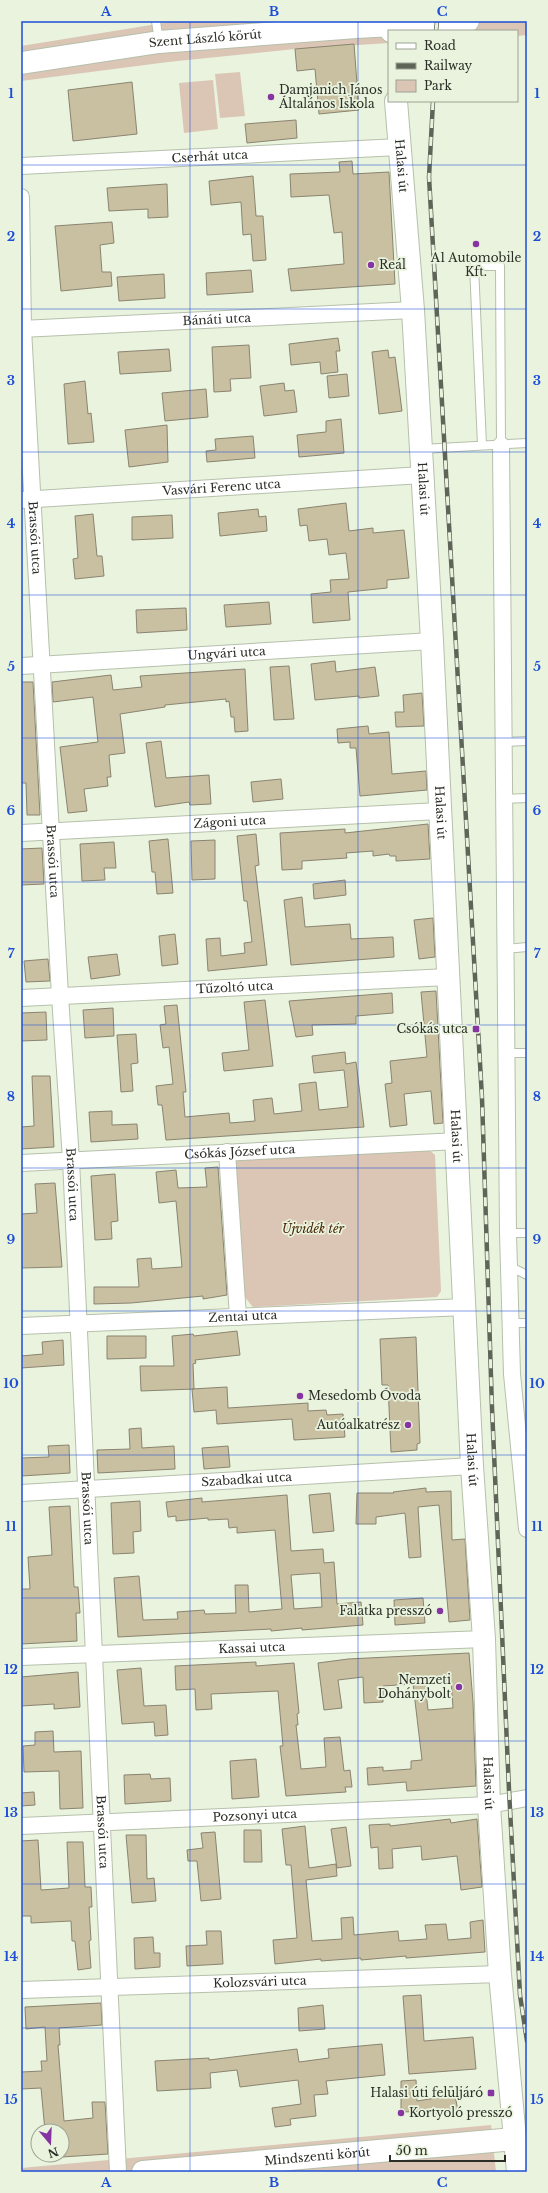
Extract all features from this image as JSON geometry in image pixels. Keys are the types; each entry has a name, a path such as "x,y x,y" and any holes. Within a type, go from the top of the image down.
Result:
{"main road":[{"name":"Szent László körút","path":"21,63 158,31 391,26 459,21"},
{"name":"Halasi út","path":"396,102 413,310 432,642 439,811 458,1141 472,1466 484,1639 490,1805 500,1974 518,2172"},
{"name":"Mindszenti körút","path":"144,2172 514,2139"}],"street":[{"name":"Cserhát utca","path":"21,166 399,147"},
{"name":"Brassói utca","path":"21,197 22,329 27,500 42,665 60,996 71,1160 118,2172"},
{"name":"Bánáti utca","path":"22,329 413,310"},
{"path":"500,445 508,1234 512,1374 527,1529"},
{"name":"Vasvári Ferenc utca","path":"27,500 422,475"},
{"name":"Ungvári utca","path":"21,666 432,642"},
{"name":"Zágoni utca","path":"21,833 439,811"},
{"name":"Tűzoltó utca","path":"21,998 448,977"},
{"name":"Csókás József utca","path":"21,1163 458,1141"},
{"path":"227,1152 238,1317"},
{"name":"Zentai utca","path":"21,1326 465,1307"},
{"name":"Szabadkai utca","path":"21,1493 472,1466"},
{"name":"Kassai utca","path":"21,1657 484,1639"},
{"name":"Pozsonyi utca","path":"21,1826 490,1805 527,1798"},
{"name":"Kolozsvári utca","path":"21,1990 500,1974"}],"lane":[{"path":"482,446 474,266 500,266 500,445"},
{"path":"421,449 527,443"},
{"path":"503,742 527,741"},
{"path":"504,799 527,798"},
{"path":"505,949 527,947"},
{"path":"506,1053 527,1053"},
{"path":"508,1234 527,1233"},
{"path":"509,1266 527,1275"},
{"path":"511,1323 527,1323"}],"green space":[{"path":"176,21 527,21 527,35 518,36 518,30 388,30 388,43 295,49 168,62 21,81 21,46"},
{"path":"240,72 245,116 220,118 215,74"},
{"path":"213,80 218,129 184,133 179,83"},
{"name":"Újvidék tér","path":"427,1148 435,1155 441,1291 437,1297 253,1307 243,1295 233,1165 237,1156"},
{"path":"491,2125 496,2172 21,2172 21,2168"}],"building":[{"path":"354,44 359,110 319,114 315,69 297,71 295,49"},
{"path":"132,82 137,134 73,141 68,90"},
{"path":"296,120 297,138 247,143 245,124"},
{"path":"352,161 353,174 389,172 395,284 291,291 288,269 344,264 342,232 334,233 329,195 291,197 290,174 340,172 339,162"},
{"path":"253,176 256,216 263,216 266,260 253,261 251,234 243,235 241,202 211,205 209,181"},
{"path":"167,184 168,217 148,218 148,209 109,211 107,188"},
{"path":"112,222 114,243 100,245 102,272 111,272 112,286 61,291 55,226"},
{"path":"251,270 253,292 207,295 206,273"},
{"path":"164,274 165,298 119,301 117,277"},
{"path":"338,338 340,351 336,351 338,372 321,374 320,362 291,365 289,344"},
{"path":"249,345 251,378 230,379 231,391 214,392 212,347"},
{"path":"169,349 171,371 120,374 118,352"},
{"path":"388,350 389,358 395,357 402,411 379,414 372,352"},
{"path":"347,374 349,396 329,398 327,376"},
{"path":"85,381 88,414 91,413 94,442 68,444 64,384"},
{"path":"284,383 285,391 294,390 297,412 264,416 260,386"},
{"path":"206,389 208,417 165,421 162,393"},
{"path":"341,419 344,453 299,457 297,435 326,432 326,421"},
{"path":"167,425 168,462 129,467 125,430"},
{"path":"253,436 255,458 207,462 206,451 216,450 215,439"},
{"path":"346,503 349,531 373,528 373,533 404,530 409,578 387,580 387,588 348,592 350,620 313,623 311,594 331,592 330,580 349,579 346,553 329,555 327,539 309,541 307,525 300,526 298,509"},
{"path":"258,509 259,517 266,516 267,531 220,536 218,513"},
{"path":"93,514 97,556 102,556 104,576 75,579 73,559 78,558 75,516"},
{"path":"172,515 173,538 132,540 132,517"},
{"path":"269,602 271,624 226,627 224,605"},
{"path":"186,608 187,630 137,633 136,610"},
{"path":"335,661 336,672 375,667 379,696 359,698 359,696 315,700 311,664"},
{"path":"289,666 294,719 274,720 270,667"},
{"path":"245,669 248,731 235,732 234,717 231,717 229,701 226,702 226,699 165,705 165,707 120,714 125,753 109,755 111,777 107,777 108,786 84,789 87,811 68,813 60,747 98,742 93,697 53,702 52,682 111,675 113,690 142,687 140,676"},
{"path":"21,682 33,682 40,815 27,815 26,783 21,783"},
{"path":"422,693 424,726 396,727 395,712 404,712 403,695"},
{"path":"368,726 369,734 389,732 392,774 426,771 427,790 360,796 356,748 350,748 350,742 338,743 337,729"},
{"path":"161,741 166,778 209,775 211,804 190,805 189,802 155,807 146,743"},
{"path":"281,779 283,799 253,802 251,782"},
{"path":"428,824 430,859 396,861 396,856 390,856 389,854 373,856 373,851 346,853 347,858 302,861 302,869 282,870 280,833 345,829 345,833"},
{"path":"256,834 259,865 255,866 267,965 208,971 206,939 220,938 221,956 245,953 244,943 252,942 247,901 244,901 237,836"},
{"path":"168,839 173,893 157,894 155,872 152,872 149,841"},
{"path":"215,840 215,879 192,880 191,841"},
{"path":"114,842 116,868 104,868 105,880 82,881 80,844"},
{"path":"42,848 44,884 21,885 21,849"},
{"path":"345,880 346,895 314,899 313,884"},
{"path":"302,897 305,927 350,924 351,939 393,937 394,957 291,965 284,900"},
{"path":"433,918 435,957 419,959 414,920"},
{"path":"175,934 178,964 162,966 159,936"},
{"path":"117,954 120,975 91,979 88,957"},
{"path":"48,959 50,981 26,982 24,961"},
{"path":"436,991 443,1123 434,1124 431,1091 404,1094 407,1125 390,1127 385,1084 392,1083 390,1061 427,1057 421,992"},
{"path":"392,993 393,1013 356,1016 356,1024 312,1025 313,1035 296,1037 289,1001"},
{"path":"265,1000 273,1066 224,1071 222,1053 249,1050 244,1002"},
{"path":"177,1005 186,1092 183,1092 185,1117 229,1113 230,1123 255,1121 253,1100 272,1098 274,1114 302,1111 299,1084 316,1082 319,1110 348,1107 344,1070 314,1073 312,1056 345,1052 346,1064 356,1062 364,1127 166,1140 162,1105 158,1105 156,1086 173,1084 169,1047 163,1048 160,1025 166,1024 164,1006"},
{"path":"113,1008 114,1036 85,1038 83,1010"},
{"path":"46,1012 47,1040 21,1041 21,1013"},
{"path":"136,1034 138,1063 131,1064 133,1091 121,1092 117,1035"},
{"path":"32,1076 50,1076 54,1147 21,1149 21,1127 34,1126"},
{"path":"112,1111 112,1125 137,1124 138,1139 91,1142 89,1112"},
{"path":"218,1167 227,1295 203,1299 203,1296 131,1303 94,1304 94,1287 139,1287 137,1259 151,1258 152,1269 182,1267 176,1201 159,1203 156,1172 176,1170 178,1188 207,1187 205,1168"},
{"path":"115,1174 118,1221 111,1222 112,1239 95,1240 91,1176"},
{"path":"55,1183 62,1267 21,1268 21,1214 37,1213 35,1184"},
{"path":"237,1331 240,1355 195,1360 196,1363 193,1364 194,1389 141,1391 140,1366 174,1366 172,1336 193,1334 194,1336"},
{"path":"107,1336 146,1336 146,1358 107,1359"},
{"path":"416,1337 420,1443 417,1444 417,1450 391,1452 388,1385 382,1385 380,1339"},
{"path":"63,1340 64,1365 21,1368 21,1356 43,1354 42,1342"},
{"path":"227,1387 228,1408 308,1403 308,1411 326,1410 327,1415 343,1414 345,1437 294,1440 292,1419 217,1424 216,1410 194,1412 192,1389"},
{"path":"141,1428 142,1448 174,1446 175,1469 98,1473 97,1450 130,1449 129,1429"},
{"path":"69,1445 70,1473 21,1476 21,1458 49,1457 48,1446"},
{"path":"228,1446 230,1467 204,1469 202,1448"},
{"path":"426,1488 426,1492 451,1491 452,1540 465,1539 470,1620 449,1622 439,1505 418,1507 421,1557 409,1558 405,1513 376,1517 376,1524 356,1524 357,1493 394,1493 393,1492"},
{"path":"330,1493 334,1531 313,1533 309,1495"},
{"path":"287,1495 291,1551 323,1549 324,1563 334,1562 337,1604 361,1602 363,1625 302,1630 302,1628 271,1631 271,1629 118,1637 114,1578 139,1576 143,1620 178,1619 177,1612 204,1610 205,1614 236,1613 235,1585 248,1585 249,1612 282,1609 275,1530 237,1533 237,1527 229,1528 228,1519 208,1520 208,1518 176,1521 176,1516 168,1517 166,1502 202,1498 202,1502","holes":["320,1573 322,1607 294,1609 291,1575"]},
{"path":"140,1501 141,1531 133,1532 134,1553 113,1554 111,1503"},
{"path":"70,1506 74,1587 78,1587 80,1613 76,1613 77,1641 21,1644 21,1589 30,1589 28,1557 52,1555 49,1507"},
{"path":"423,1598 425,1623 395,1625 394,1600"},
{"path":"469,1653 473,1702 476,1786 407,1791 406,1782 368,1785 367,1768 383,1767 383,1771 411,1769 411,1761 422,1760 413,1684 383,1686 383,1702 364,1703 363,1677 338,1680 342,1708 324,1710 318,1663 348,1659","holes":["451,1681 453,1708 428,1710 425,1683"]},
{"path":"256,1662 256,1666 294,1663 299,1713 297,1714 298,1725 296,1725 301,1769 326,1767 324,1738 340,1737 344,1771 350,1770 352,1787 345,1787 346,1792 286,1796 280,1746 283,1746 278,1691 211,1694 212,1709 196,1710 195,1689 176,1690 175,1666"},
{"path":"141,1668 144,1706 166,1705 168,1735 155,1736 154,1722 122,1724 117,1670"},
{"path":"78,1672 80,1707 54,1709 54,1704 21,1706 21,1677"},
{"path":"53,1731 54,1752 81,1751 83,1808 60,1809 59,1771 24,1772 23,1746 35,1745 35,1732"},
{"path":"256,1759 259,1797 232,1799 230,1761"},
{"path":"150,1774 151,1779 170,1778 171,1801 125,1804 124,1775"},
{"path":"34,1792 35,1805 21,1806 21,1793"},
{"path":"450,1819 451,1823 477,1819 482,1887 461,1890 457,1856 422,1860 421,1846 392,1849 393,1868 379,1869 378,1847 371,1848 369,1825 390,1824 390,1826"},
{"path":"305,1826 309,1868 336,1864 337,1876 306,1880 312,1941 342,1939 341,1918 353,1917 354,1935 398,1931 399,1941 427,1939 425,1925 446,1924 448,1940 471,1938 470,1922 483,1920 485,1952 361,1960 361,1958 321,1961 321,1959 275,1964 273,1940 297,1938 291,1865 286,1865 282,1829"},
{"path":"346,1827 351,1866 337,1868 331,1829"},
{"path":"244,1830 261,1830 262,1862 244,1862"},
{"path":"215,1832 221,1899 201,1901 197,1861 188,1861 187,1850 203,1848 201,1833"},
{"path":"126,1835 146,1835 147,1879 154,1878 156,1901 132,1903"},
{"path":"38,1840 41,1890 69,1888 67,1842 83,1842 85,1887 91,1887 92,1907 89,1907 91,1940 89,1941 91,1968 78,1970 75,1941 72,1941 71,1921 31,1923 31,1916 21,1916 21,1841"},
{"path":"206,1931 221,1931 223,1964 187,1966 186,1946 207,1945"},
{"path":"153,1937 154,1953 160,1953 160,1967 135,1969 134,1938"},
{"path":"421,1995 424,2041 473,2037 476,2069 409,2074 403,1996"},
{"path":"101,2003 102,2025 59,2028 60,2045 58,2045 64,2121 93,2118 92,2102 105,2102 108,2154 70,2156 70,2123 44,2123 41,2088 21,2089 21,2072 42,2071 41,2061 47,2061 45,2027 26,2029 25,2007"},
{"path":"323,2005 325,2029 299,2031 298,2008"},
{"path":"382,2044 385,2075 326,2081 328,2094 314,2095 316,2116 290,2119 291,2125 275,2127 272,2108 301,2104 298,2080 240,2087 237,2070 210,2073 211,2088 157,2091 155,2061 209,2058 209,2060 297,2049 299,2062 329,2058 328,2049"},
{"path":"416,2080 417,2101 455,2095 458,2111 436,2114 436,2111 401,2112 401,2081"}],"railway":[{"path":"436,30 437,21"},
{"path":"433,102 429,177 482,1098 492,1408 509,1790 520,1995 527,2041"}],"place":[{"name":"Damjanich János Általános Iskola","path":"271,97"},
{"name":"A1 Automobile Kft.","path":"476,244"},
{"name":"Reál","path":"371,265"},
{"name":"Csókás utca","path":"476,1029"},
{"name":"Mesedomb Óvoda","path":"300,1396"},
{"name":"Autóalkatrész","path":"408,1425"},
{"name":"Falatka presszó","path":"440,1611"},
{"name":"Nemzeti Dohánybolt","path":"459,1687"},
{"name":"Halasi úti felüljáró","path":"491,2093"},
{"name":"Kortyoló presszó","path":"401,2113"}]}
